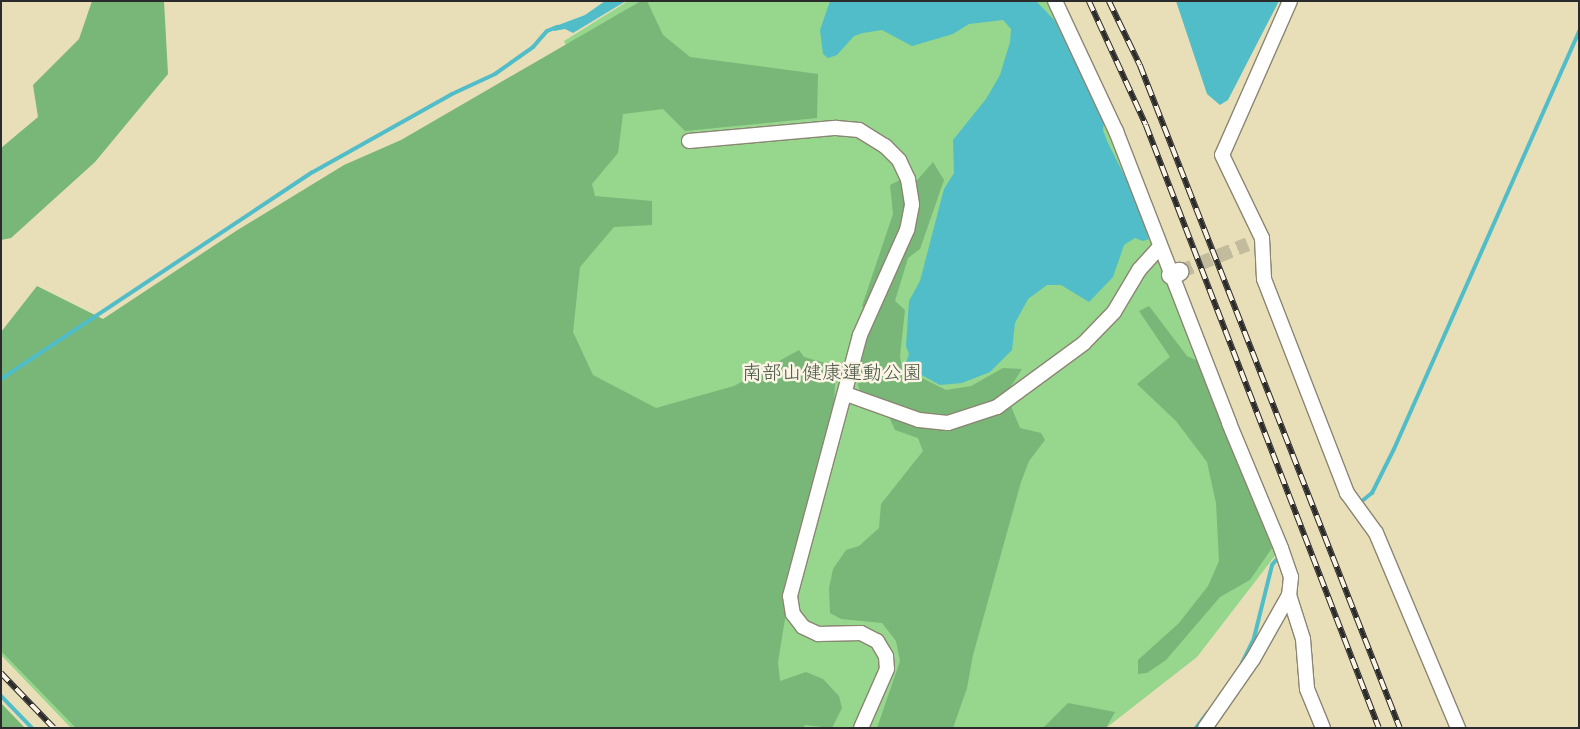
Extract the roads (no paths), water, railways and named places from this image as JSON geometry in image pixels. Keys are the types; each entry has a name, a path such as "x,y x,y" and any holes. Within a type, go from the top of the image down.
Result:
{"street":[{"path":"1056,1 1116,131 1160,247 1175,274 1291,577 1289,595 1253,659 1205,728"},
{"path":"1290,1 1222,155 1262,238 1264,279 1289,350 1347,493 1376,533 1458,728"},
{"path":"689,141 836,128 859,130 876,138 898,160 908,178 912,205 907,230 860,335 846,394 790,596 793,614 803,627 818,634 861,633 877,641 886,656 887,669 861,728"},
{"path":"1248,244 1262,238"},
{"path":"846,394 929,421 948,423 997,407 1084,343 1114,312 1139,270 1160,247"},
{"path":"1289,595 1304,639 1307,689 1323,728"}],"water":[{"path":"605,1 626,1 573,33 565,29 554,31 553,27 585,15"},
{"path":"830,1 1036,1 1055,21 1104,122 1103,130 1107,141 1129,185 1149,239 1143,241 1135,238 1124,245 1113,277 1089,302 1061,285 1047,285 1028,299 1015,323 1012,350 990,372 962,383 940,385 905,366 909,354 906,346 909,301 920,281 944,189 954,173 953,140 986,99 1000,75 1010,42 1011,29 1003,20 969,24 953,34 912,46 882,30 863,33 854,36 837,55 828,58 823,54 820,30"},
{"path":"1176,1 1279,1 1228,100 1220,105 1207,94"}],"waterway":[{"path":"1,379 313,172 452,94 495,74 533,47 547,31 557,27"},
{"path":"1362,501 1372,493 1394,449 1579,31"},
{"path":"1242,663 1254,638 1272,565 1276,560"},
{"path":"1,696 32,728"},
{"path":"1196,728 1208,712"}],"tunnel":[{"path":"1179,272 1248,244"}],"railway":[{"path":"1089,1 1146,125 1379,728"},
{"path":"1109,1 1140,65 1400,728"},
{"path":"1,673 54,728"}],"park label":[{"name":"南部山健康運動公園","path":"832,375"}]}
